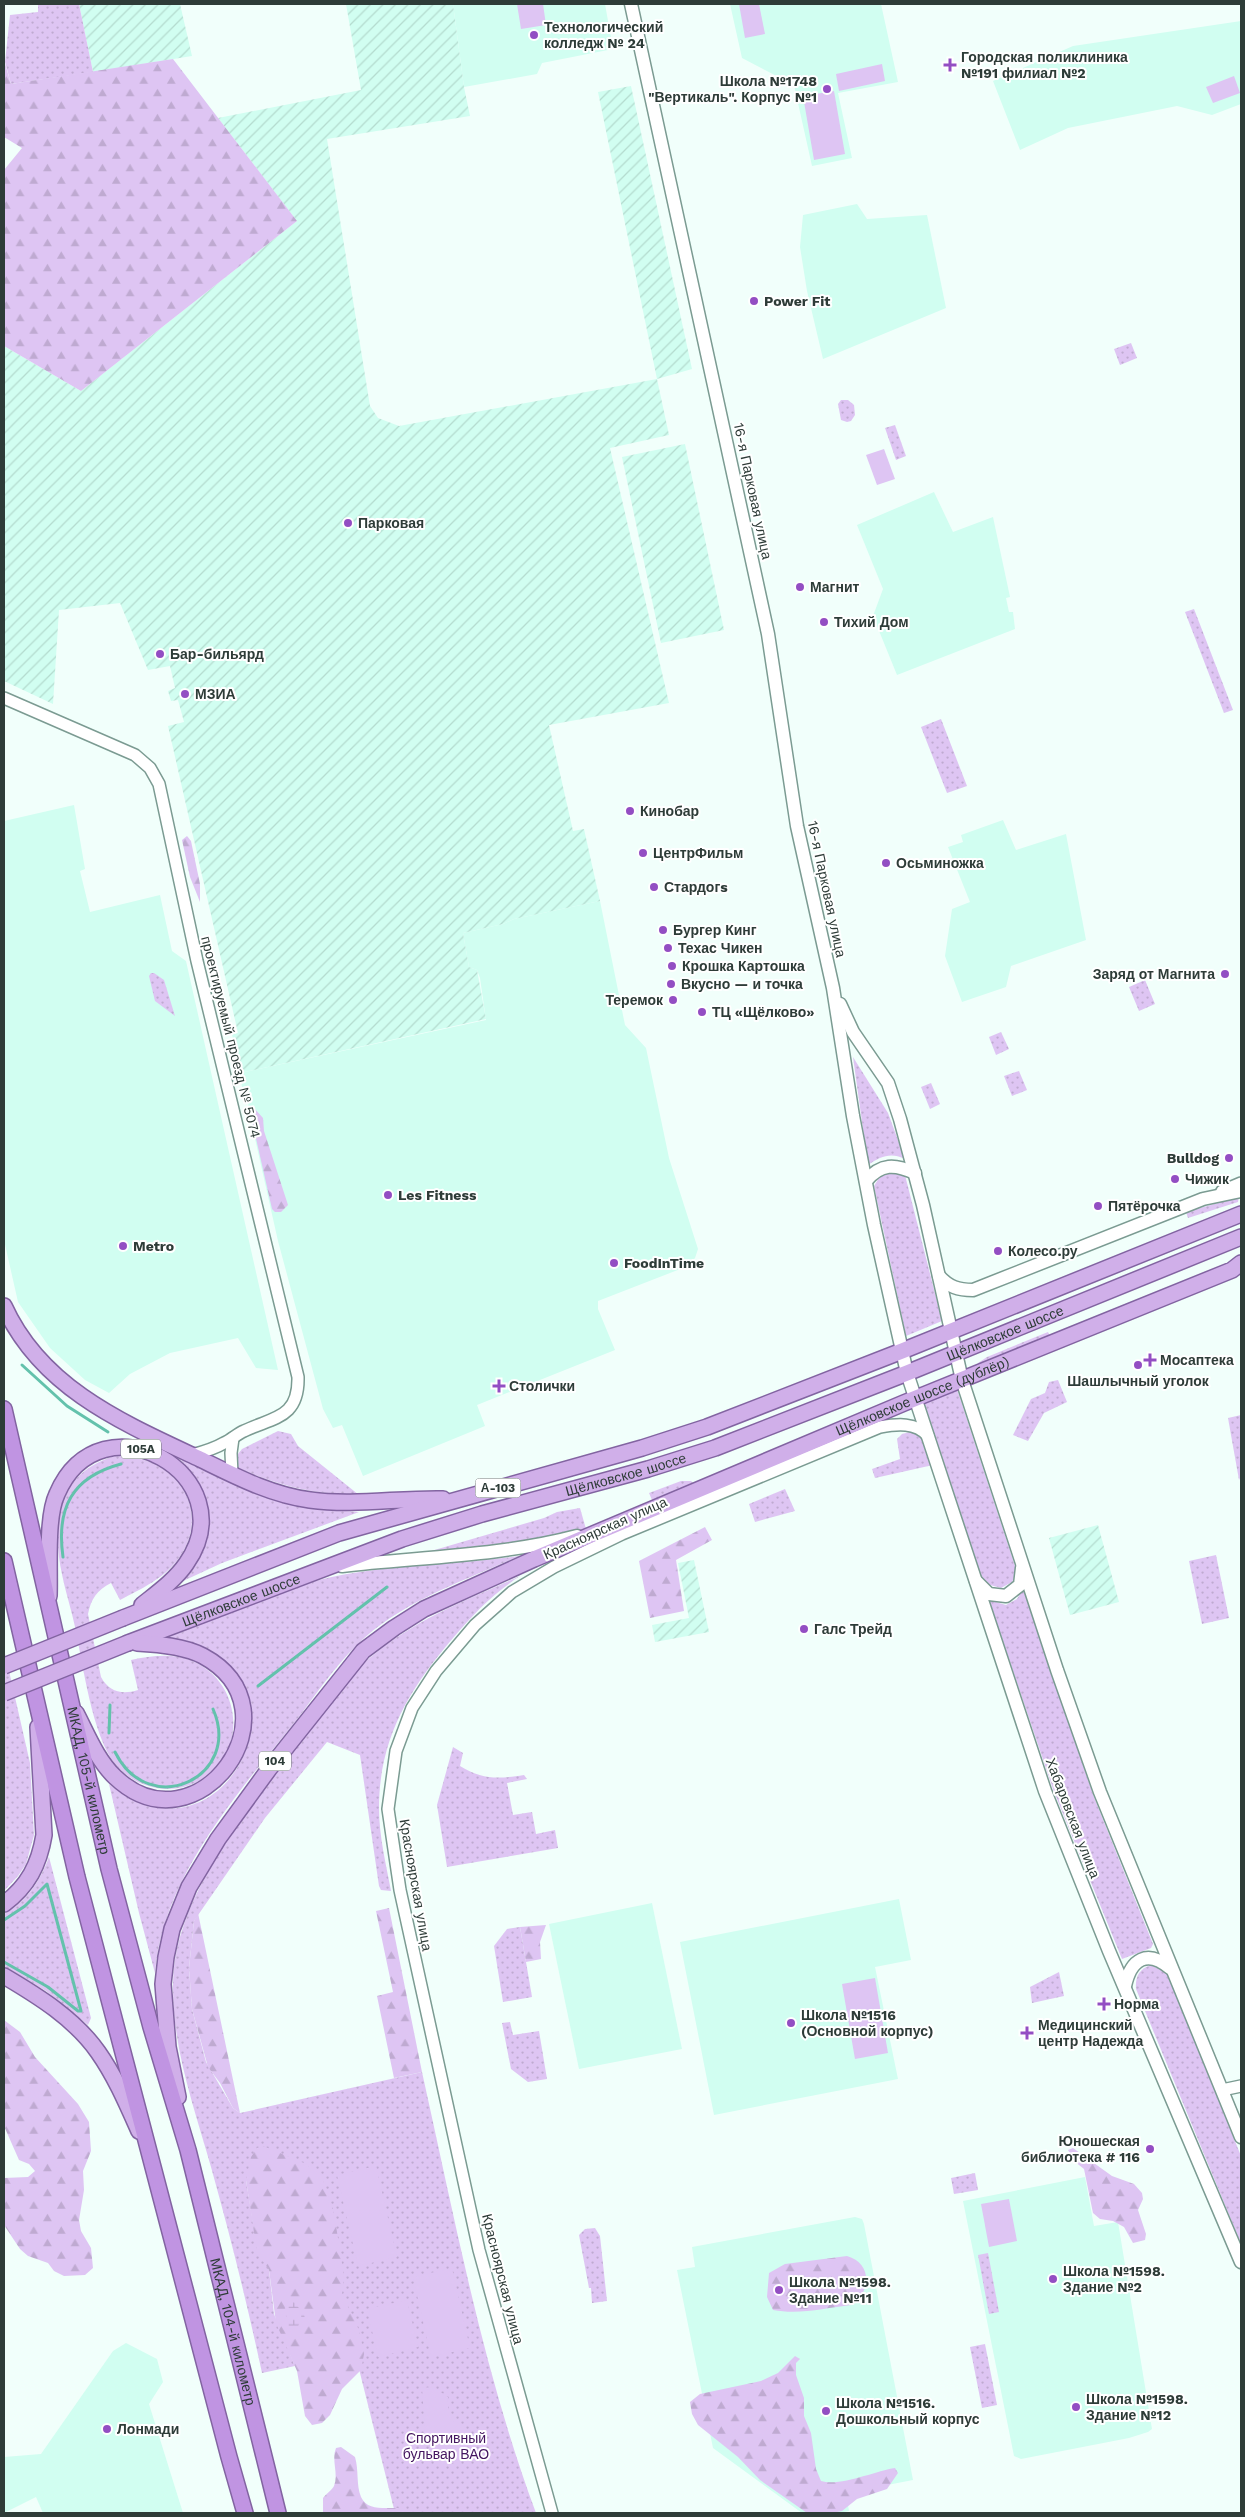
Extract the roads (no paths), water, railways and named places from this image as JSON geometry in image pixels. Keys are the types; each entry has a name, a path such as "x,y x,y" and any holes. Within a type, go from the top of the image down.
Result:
{"highway":[{"name":"МКАД, 105-й километр","path":"4,1409 111,1878 151,2028 188,2150"},
{"path":"4,1561 77,1877 245,2513"},
{"name":"МКАД, 104-й километр","path":"188,2150 278,2513"}],"main road":[{"name":"16-я Парковая улица","path":"631,4 767,627 798,826 833,988 853,1116 874,1225 907,1373"},
{"name":"16-я Парковая улица","path":"833,988 853,1032 888,1083 915,1173 955,1353"},
{"path":"866,1181 874,1172 888,1166 900,1166 915,1173"},
{"path":"939,1276 947,1285 973,1290 1203,1198 1241,1191"},
{"name":"Щёлковское шоссе","path":"4,1666 339,1533 683,1436 902,1351 1241,1214"},
{"name":"Щёлковское шоссе","path":"4,1693 322,1568 402,1539 482,1514 682,1459 907,1373 1241,1237"},
{"name":"Щёлковское шоссе (дублёр)","path":"614,1526 916,1398 1238,1266"},
{"path":"4,1306 13,1326 34,1354 76,1394 116,1418 270,1491 316,1501 359,1503 414,1498 458,1499"},
{"path":"955,1353 962,1380 1022,1563 1100,1792 1170,1968 1241,2137"},
{"name":"Хабаровская улица","path":"907,1373 1046,1791 1125,1986 1241,2262"},
{"name":"105A","path":"49,1612 52,1511 59,1489 72,1469 84,1459 106,1450 130,1447 160,1455 184,1475 193,1489 200,1520 198,1536 186,1564 156,1594 126,1616"},
{"path":"322,1568 531,1546 614,1526"},
{"name":"104","path":"188,2150 168,2047 164,1984 166,1957 172,1929 189,1887 218,1839 269,1769 363,1651 424,1609 614,1526"},
{"path":"975,1579 989,1594 1006,1596 1020,1585 1022,1563"},
{"path":"4,1591 16,1619"},
{"path":"69,1698 107,1768 120,1781 136,1791 147,1796 172,1798 196,1793 217,1780 232,1762 240,1745 243,1727 240,1702 230,1680 213,1662 191,1651 156,1644 129,1643"},
{"path":"4,1904 27,1883 41,1852 44,1835 37,1705"},
{"path":"1125,1986 1128,1972 1135,1963 1146,1958 1159,1958 1170,1968"},
{"path":"4,1976 41,1998 70,2021 98,2052 121,2092 152,2157"}],"street":[{"name":"проектируемый проезд № 5074","path":"4,698 135,756 150,768 159,784 197,961 298,1378 298,1388 292,1406 282,1416 250,1428 212,1449 192,1455"},
{"path":"1203,1198 1241,1183"},
{"name":"Красноярская улица","path":"552,2513 479,2250 425,2010 389,1831 388,1808 392,1771 404,1727 420,1695 441,1666 492,1608 512,1592 554,1567 622,1534 880,1427 913,1426 920,1428 928,1436"},
{"path":"232,1474 231,1453 233,1438"},
{"path":"1222,2090 1241,2086"}],"waterway":[{"path":"22,1365 67,1406 108,1432"},
{"path":"63,1557 62,1524 65,1509 71,1497 79,1486 90,1477 121,1464"},
{"path":"258,1686 387,1587"},
{"path":"109,1733 110,1705"},
{"path":"115,1752 130,1773 149,1784 169,1787 188,1782 204,1771 215,1754 219,1733 213,1709"},
{"path":"4,1920 25,1906 47,1884 81,2011 78,2011 48,1987 4,1962"}],"place":[{"name":"Технологический колледж № 24","path":"534,35"},
{"name":"Городская поликлиника №191 филиал №2","path":"950,65"},
{"name":"Школа №1748 \"Вертикаль\". Корпус №1","path":"827,89"},
{"name":"Power Fit","path":"754,301"},
{"name":"Парковая","path":"348,523"},
{"name":"Магнит","path":"800,587"},
{"name":"Тихий Дом","path":"824,622"},
{"name":"Бар-бильярд","path":"160,654"},
{"name":"МЗИА","path":"185,694"},
{"name":"Кинобар","path":"630,811"},
{"name":"ЦентрФильм","path":"643,853"},
{"name":"Осьминожка","path":"886,863"},
{"name":"Стардогs","path":"654,887"},
{"name":"Бургер Кинг","path":"663,930"},
{"name":"Техас Чикен","path":"668,948"},
{"name":"Крошка Картошка","path":"672,966"},
{"name":"Заряд от Магнита","path":"1225,974"},
{"name":"Вкусно — и точка","path":"671,984"},
{"name":"Теремок","path":"673,1000"},
{"name":"ТЦ «Щёлково»","path":"702,1012"},
{"name":"Bulldog","path":"1229,1158"},
{"name":"Чижик","path":"1175,1179"},
{"name":"Les Fitness","path":"388,1195"},
{"name":"Пятёрочка","path":"1098,1206"},
{"name":"Metro","path":"123,1246"},
{"name":"Колесо.ру","path":"998,1251"},
{"name":"FoodInTime","path":"614,1263"},
{"name":"Мосаптека","path":"1150,1360"},
{"name":"Шашлычный уголок","path":"1138,1365"},
{"name":"Столички","path":"499,1386"},
{"name":"Галс Трейд","path":"804,1629"},
{"name":"Норма","path":"1104,2004"},
{"name":"Школа №1516 (Основной корпус)","path":"791,2023"},
{"name":"Медицинский центр Надежда","path":"1027,2033"},
{"name":"Юношеская библиотека # 116","path":"1150,2149"},
{"name":"Школа №1598. Здание №2","path":"1053,2279"},
{"name":"Школа №1598. Здание №11","path":"779,2290"},
{"name":"Школа №1598. Здание №12","path":"1076,2407"},
{"name":"Школа №1516. Дошкольный корпус","path":"826,2411"},
{"name":"Лонмади","path":"107,2429"}],"park label":[{"name":"Спортивный бульвар ВАО","path":"446,2446"}]}
